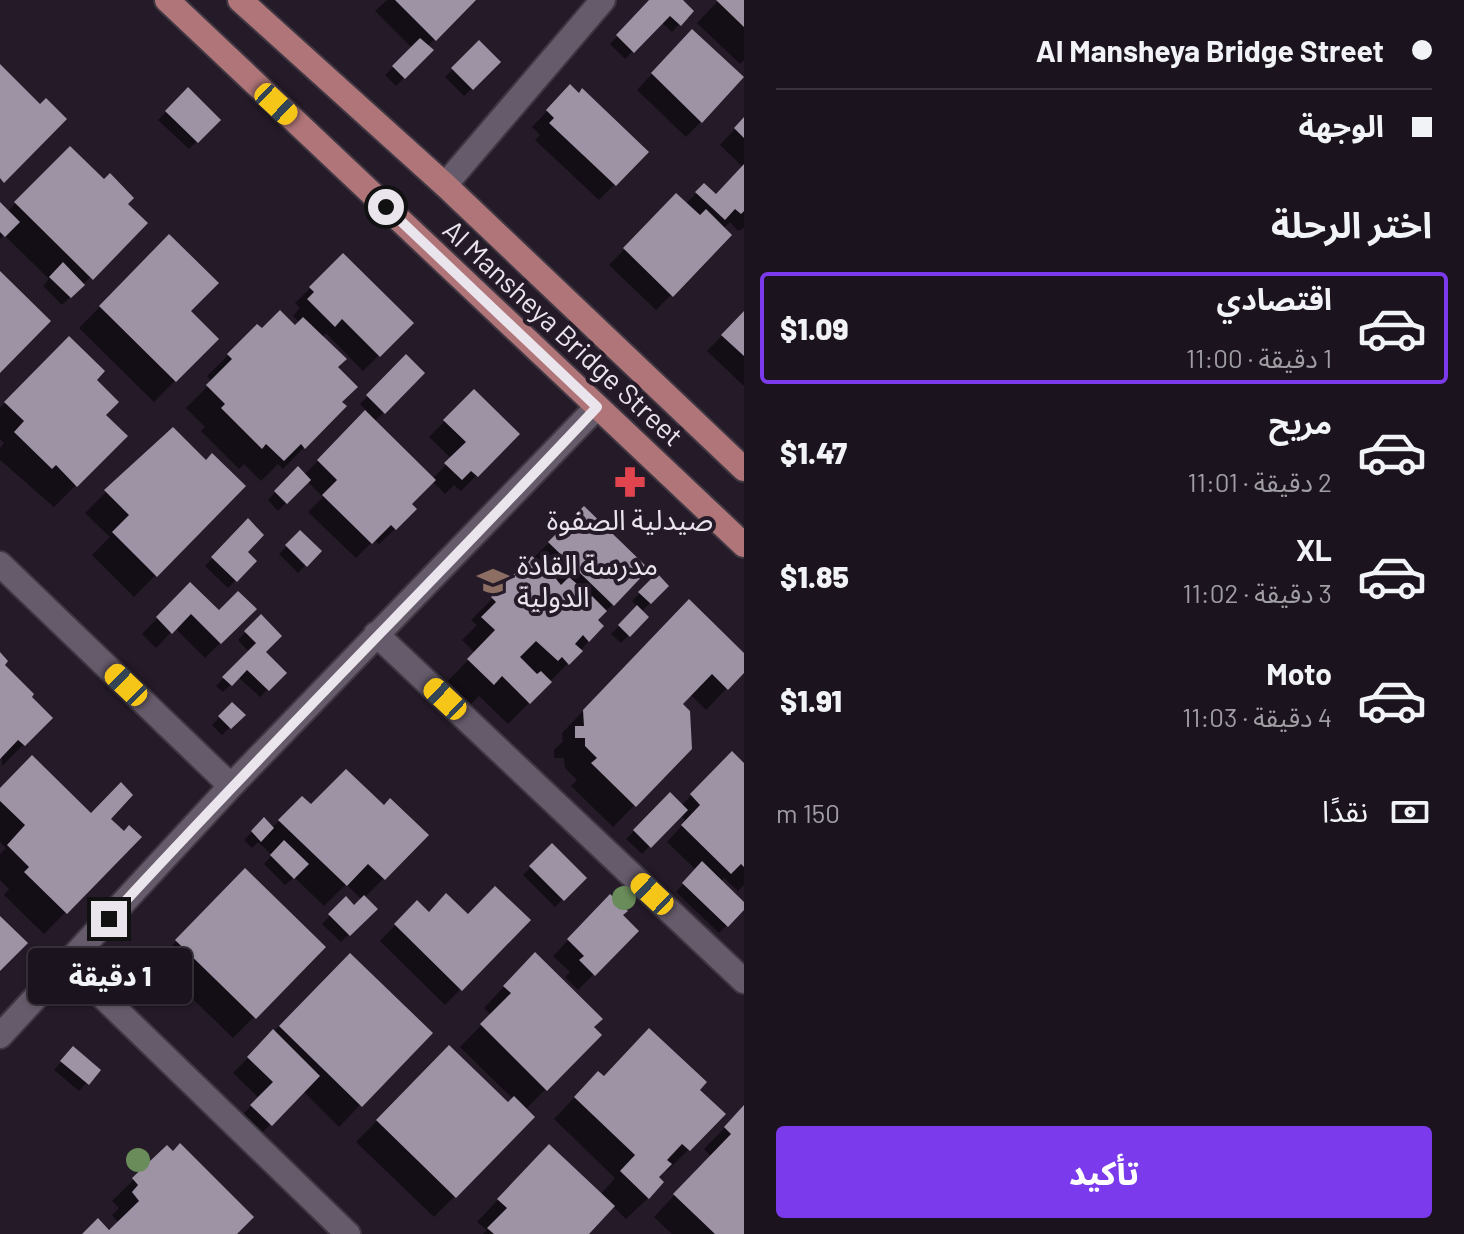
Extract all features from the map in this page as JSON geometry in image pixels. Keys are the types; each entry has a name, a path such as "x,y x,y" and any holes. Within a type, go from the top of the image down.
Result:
{"main road":[{"name":"Al Mansheya Bridge Street","path":"167,0 744,545"},
{"name":"Al Mansheya Bridge Street","path":"240,0 445,185 744,469"}],"street":[{"path":"445,185 603,0"},
{"path":"0,1036 231,786 376,634 480,532 597,407"},
{"path":"0,564 231,786"},
{"path":"376,634 744,981"},
{"path":"68,963 348,1234"}],"building":[{"path":"395,0 476,0 436,41"},
{"path":"649,0 683,0 694,11 681,26 670,16 634,53 616,35"},
{"path":"716,0 744,0 744,27"},
{"path":"692,29 744,77 702,123 651,73"},
{"path":"420,38 434,50 405,79 392,66"},
{"path":"479,40 501,62 473,90 451,68"},
{"path":"0,64 40,104 46,98 67,119 4,183 0,178"},
{"path":"570,84 579,93 582,88 649,152 616,186 549,123 554,118 546,110"},
{"path":"188,87 221,120 198,143 165,111"},
{"path":"744,117 744,138 734,128"},
{"path":"70,146 104,179 110,173 134,198 128,204 148,223 93,280 14,202"},
{"path":"744,164 744,211 741,214 735,209 725,220 695,192 704,183 716,194"},
{"path":"676,193 700,215 706,209 732,235 673,297 623,248"},
{"path":"0,202 20,222 5,237 0,232"},
{"path":"169,234 219,283 191,311 219,339 176,382 99,306"},
{"path":"343,253 414,323 380,357 342,319 335,327 307,299 314,292 309,287"},
{"path":"63,262 85,285 71,298 49,277"},
{"path":"0,271 51,321 0,373"},
{"path":"280,310 295,325 303,317 347,359 338,367 358,387 342,402 347,406 305,449 301,444 284,461 266,444 262,449 221,408 225,404 206,385 232,359 227,354 257,324 262,328"},
{"path":"744,311 744,356 721,335"},
{"path":"69,336 105,371 97,380 119,402 106,415 128,436 77,487 56,465 52,469 14,432 24,421 4,402"},
{"path":"406,354 425,373 385,414 366,395"},
{"path":"474,389 520,434 478,477 471,471 462,480 444,463 466,442 443,420"},
{"path":"365,410 436,480 412,504 417,509 396,530 391,525 372,544 322,495 337,480 317,460"},
{"path":"173,427 206,460 212,453 246,486 157,577 112,532 129,515 104,490"},
{"path":"298,466 311,480 287,504 274,491"},
{"path":"584,506 649,569 614,606 548,542"},
{"path":"248,518 264,535 248,552 257,561 237,582 211,557"},
{"path":"300,530 322,551 307,567 285,545"},
{"path":"532,556 541,564 549,556 563,570 556,579 561,585 569,577 585,591 577,599 584,606 592,596 607,611 598,620 604,626 589,642 583,635 575,644 583,651 569,665 562,657 558,661 536,641 520,657 537,674 541,671 552,682 530,704 502,676 494,685 467,659 495,630 481,617 496,602 491,597"},
{"path":"657,573 669,586 651,604 638,592"},
{"path":"190,582 219,610 238,591 257,609 221,644 191,614 172,634 156,617"},
{"path":"689,599 744,653 744,673 728,690 712,674 683,704 690,711 692,749 636,807 591,763 597,758 585,746 585,738 575,738 575,726 584,726 583,710"},
{"path":"637,605 649,617 630,637 618,625"},
{"path":"261,614 282,636 266,652 287,673 269,691 247,670 232,686 222,677 256,643 244,631"},
{"path":"0,652 8,661 5,665 53,718 25,746 18,740 0,759"},
{"path":"232,702 246,715 231,729 218,716"},
{"path":"732,751 744,763 744,867 741,864 731,874 681,825 700,805 690,794"},
{"path":"32,755 91,813 121,782 133,795 111,819 124,831 129,825 142,837 67,914 24,872 29,867 7,845 25,825 0,801 0,788"},
{"path":"346,769 384,805 390,798 429,835 385,880 368,864 347,886 278,820 302,796 311,804"},
{"path":"670,792 688,810 651,848 633,830"},
{"path":"264,817 274,828 261,842 251,831"},
{"path":"284,840 309,864 294,879 270,855"},
{"path":"552,843 587,878 564,901 529,866"},
{"path":"702,861 744,902 744,910 728,927 682,883"},
{"path":"245,868 326,947 256,1019 175,940"},
{"path":"495,886 531,920 462,991 394,924 417,900 429,912 446,893 468,914"},
{"path":"610,894 628,911 623,915 639,931 595,976 579,960 584,956 567,939"},
{"path":"364,895 378,909 350,936 328,914 346,896 354,905"},
{"path":"0,916 28,943 0,971"},
{"path":"158,948 176,965 139,1002 122,985"},
{"path":"535,952 603,1019 594,1027 602,1035 547,1091 480,1024 511,993 503,986"},
{"path":"350,953 433,1033 362,1107 279,1026"},
{"path":"649,1028 707,1082 700,1090 726,1114 690,1151 682,1144 667,1160 672,1164 659,1177 664,1182 649,1199 620,1171 635,1155 574,1097 598,1071 604,1076"},
{"path":"273,1029 320,1076 272,1126 250,1105 273,1082 247,1057"},
{"path":"449,1045 508,1102 514,1096 535,1117 456,1198 376,1120"},
{"path":"73,1046 101,1070 89,1085 60,1061"},
{"path":"744,1105 744,1234 715,1234 673,1194 731,1134 724,1127"},
{"path":"180,1143 254,1217 237,1234 82,1234 98,1218 109,1230 139,1201 132,1192 138,1185 132,1178 167,1145 173,1151"},
{"path":"549,1144 615,1206 589,1234 494,1234 487,1228 507,1208 497,1199"}],"place":[{"name":"صيدلية الصفوة","path":"630,482"},
{"name":"مدرسة القادة الدولية","path":"493,581"}],"route":[{"path":"109,919 231,786 376,634 480,532 597,407 386,207"}]}
